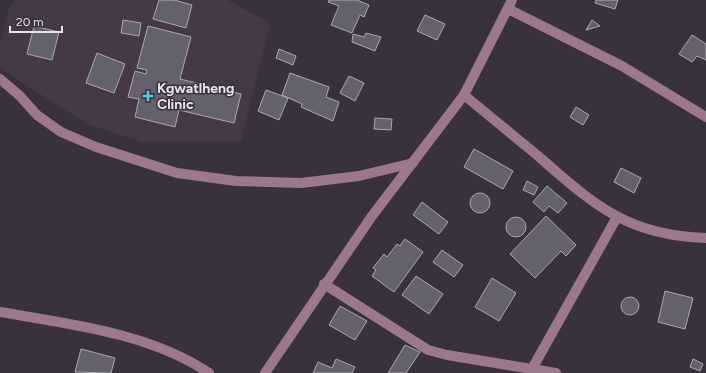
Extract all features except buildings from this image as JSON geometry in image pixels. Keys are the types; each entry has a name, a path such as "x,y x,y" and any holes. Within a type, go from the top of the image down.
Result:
{"street":[{"path":"265,373 324,284 372,216 464,96 510,2 622,66 706,117"},
{"path":"0,78 19,95 37,115 61,132 96,147 177,173 236,181 301,183 359,176 413,163"},
{"path":"464,96 604,210 617,217 657,233 684,238 706,238"},
{"path":"532,369 617,217"},
{"path":"324,284 428,350 447,355 556,373"},
{"path":"0,312 87,328 150,344 170,351 209,373"}],"shaded area":[{"name":"Kgwatlheng Clinic","path":"15,0 227,0 270,23 241,142 143,142 87,124 0,68 0,43 10,5"}],"place":[{"name":"Kgwatlheng Clinic","path":"148,96"}]}
